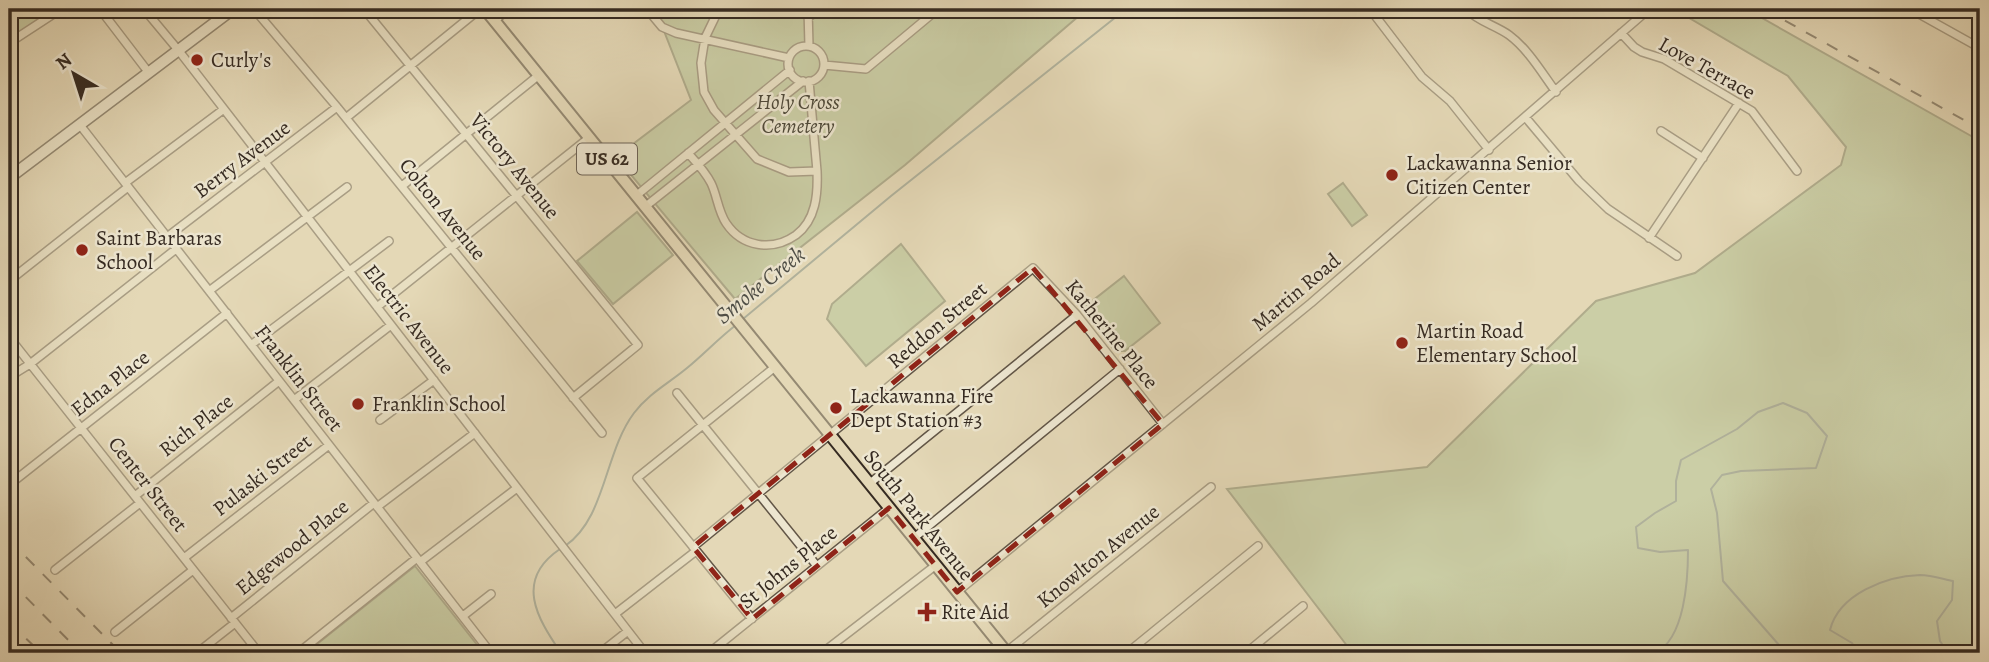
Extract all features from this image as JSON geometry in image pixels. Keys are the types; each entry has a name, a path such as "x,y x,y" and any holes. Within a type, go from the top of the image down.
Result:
{"main road":[{"path":"9,178 233,9"},
{"name":"South Park Avenue","path":"482,9 495,20 1007,652"}],"street":[{"path":"9,43 61,9"},
{"path":"100,9 149,73"},
{"name":"Electric Avenue","path":"144,9 645,653"},
{"name":"Colton Avenue","path":"254,9 402,186 602,433"},
{"name":"Victory Avenue","path":"364,9 638,345 573,398"},
{"path":"346,118 482,9"},
{"path":"495,20 509,9"},
{"path":"647,9 662,27 789,58"},
{"path":"719,9 705,38 701,63 704,92 725,123 757,159 789,172 817,171"},
{"path":"808,9 809,46"},
{"path":"808,18 819,9"},
{"path":"824,65 866,69 937,9"},
{"path":"1370,9 1422,76 1450,101 1489,150"},
{"path":"1466,9 1516,41 1556,92"},
{"path":"1910,9 1980,48"},
{"path":"1923,16 1931,9"},
{"name":"Martin Road","path":"957,592 1311,303 1556,92 1644,10"},
{"name":"Love Terrace","path":"1621,33 1642,52 1664,59 1752,111 1797,171"},
{"path":"646,206 806,81 818,77 824,65 820,52 809,46 798,48 789,58 790,70 797,79 806,81"},
{"path":"637,195 790,70"},
{"path":"402,186 539,75"},
{"path":"688,153 699,164 713,187 724,221 735,234 750,243 763,246 794,236 809,219 817,192 806,81"},
{"path":"1649,238 1739,103"},
{"name":"Berry Avenue","path":"167,237 337,107"},
{"path":"9,281 223,109"},
{"path":"1526,118 1588,190 1608,209 1677,257"},
{"name":"Franklin Street","path":"80,125 491,653"},
{"path":"1661,131 1703,158"},
{"path":"377,307 590,137"},
{"path":"209,291 347,187"},
{"path":"251,345 389,241"},
{"path":"9,377 30,364 176,249"},
{"name":"Katherine Place","path":"1034,268 1077,315 1163,424"},
{"name":"Reddon Street","path":"615,614 1034,268"},
{"name":"Edna Place","path":"14,481 227,313"},
{"path":"869,484 1077,315"},
{"path":"294,400 391,325"},
{"name":"Center Street","path":"9,338 259,653"},
{"path":"752,619 637,478 775,367"},
{"path":"914,538 1119,369"},
{"path":"380,420 433,380"},
{"name":"Rich Place","path":"55,570 279,382"},
{"path":"677,393 817,566"},
{"name":"Edgewood Place","path":"197,653 376,505 475,433"},
{"name":"Pulaski Street","path":"184,558 329,444"},
{"name":"Knowlton Avenue","path":"1007,652 1211,487"},
{"path":"298,653 517,488"},
{"name":"St Johns Place","path":"709,653 889,508"},
{"path":"1127,653 1258,546"},
{"path":"822,653 936,565"},
{"path":"115,632 193,570"},
{"path":"463,616 491,594"},
{"path":"1246,653 1303,606"},
{"path":"600,653 628,631"}],"highlighted area":[{"path":"1033,268 1163,424 957,592 889,508 752,619 693,547"}],"green space":[{"path":"9,9 52,9 9,41"},
{"name":"Holy Cross Cemetery","path":"648,9 1087,9 905,165 735,299 616,157 691,100 662,26"},
{"path":"1674,9 1746,9 1980,141 1980,653 1341,653 1348,647 1227,489 1427,467 1596,301 1695,273 1841,165 1846,147 1788,76"},
{"path":"1343,183 1367,215 1352,226 1328,194"},
{"path":"637,212 673,255 613,304 577,261"},
{"path":"901,244 945,301 866,366 827,319 832,304"},
{"path":"1124,276 1160,323 1125,351 1115,351 1082,309"},
{"path":"415,566 478,646 469,653 307,652"}],"waterway":[{"name":"Smoke Creek","path":"743,319 891,196 1126,9"},
{"name":"Smoke Creek","path":"565,546 579,534 589,519 616,447 634,413 652,394 687,368 736,325"},
{"path":"1655,653 1665,646 1679,622 1685,592 1688,550 1660,552 1638,548 1636,527 1676,501 1676,481 1681,460 1737,429 1758,412 1783,403 1807,413 1827,436 1816,468 1741,471 1722,475 1711,489 1717,513 1723,581 1779,645 1794,651 1814,648 1821,653"},
{"name":"Smoke Creek","path":"560,549 537,573 534,600 544,626 561,653"},
{"path":"1858,653 1852,643 1830,630 1843,606 1853,597 1879,583 1920,575 1953,581 1952,600 1937,621 1940,641 1948,653"},
{"path":"1976,653 1980,627"},
{"path":"1554,653 1585,645 1604,653"}],"railway":[{"path":"1764,9 1980,129"},
{"path":"9,540 121,653"},
{"path":"9,580 81,653"},
{"path":"9,622 41,653"}],"place":[{"name":"Curly's","path":"197,60"},
{"name":"Lackawanna Senior Citizen Center","path":"1392,175"},
{"name":"Saint Barbaras School","path":"82,250"},
{"name":"Martin Road Elementary School","path":"1402,343"},
{"name":"Franklin School","path":"358,404"},
{"name":"Lackawanna Fire Dept Station #3","path":"836,408"},
{"name":"Rite Aid","path":"927,612"}]}
